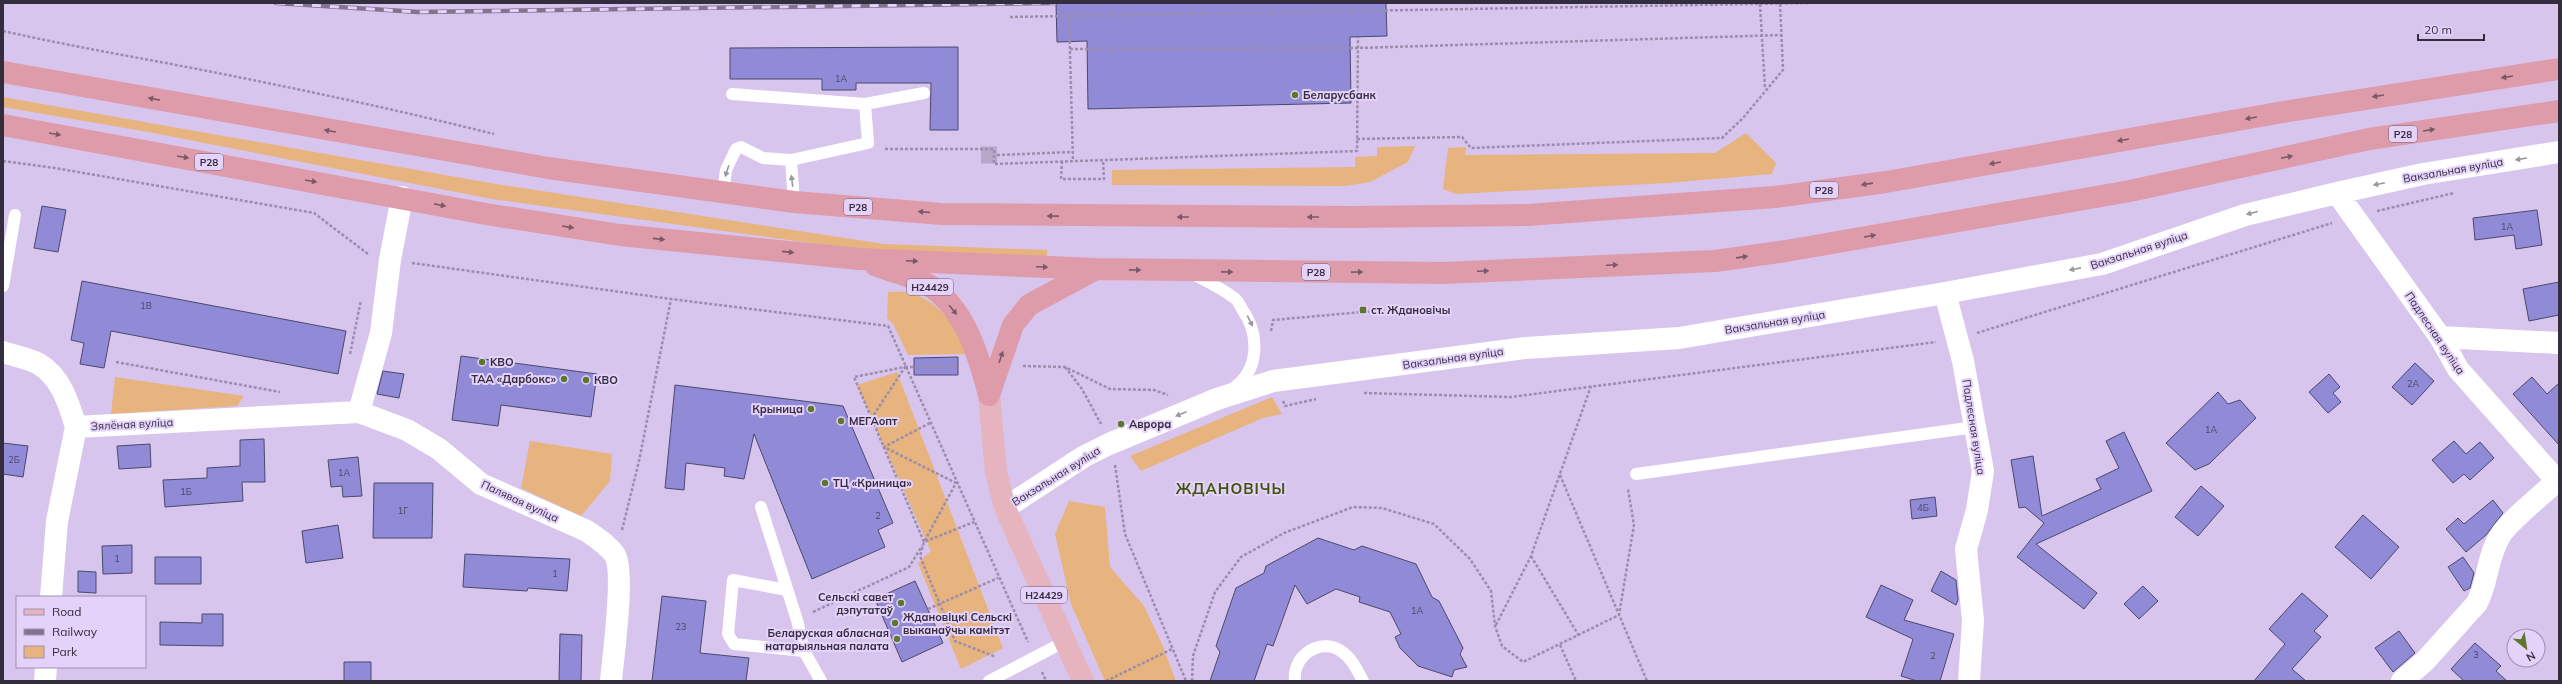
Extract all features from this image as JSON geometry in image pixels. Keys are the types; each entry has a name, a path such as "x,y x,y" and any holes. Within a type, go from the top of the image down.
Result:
{"highway":[{"name":"Р28","path":"3,60 59,81"},
{"name":"Р28","path":"3,72 369,138 548,168 794,202 942,214 1337,218 1528,215 1705,204 1776,197 1886,182 2313,107 2559,69"},
{"name":"Р28","path":"3,125 402,197 486,214 620,235 859,259 1096,269 1444,273 1715,261 2130,191 2369,140 2559,111"},
{"name":"Н24429","path":"859,259 930,286 966,326 976,348 989,395"},
{"name":"Н24429","path":"989,395 1014,325 1029,305 1096,269"}],"main road":[{"name":"Н24429","path":"989,395 996,472 1005,508 1064,642 1083,681"}],"street":[{"name":"Вакзальная вуліца","path":"1005,508 1083,457 1134,433 1217,399 1273,381 1526,348 1679,338 1945,293 2102,264 2245,215 2337,193 2423,174 2559,152"},
{"name":"Падлесная вуліца","path":"2337,193 2352,217 2440,337 2458,369 2558,482"},
{"path":"359,412 381,333 390,260 402,197"},
{"name":"Падлесная вуліца","path":"1945,293 1957,339 1983,471 1978,510 1966,548 1973,620 1969,681"},
{"path":"2440,337 2559,343"},
{"path":"3,352 39,364 55,379 67,398 76,427"},
{"name":"Зялёная вуліца","path":"51,596 57,521 76,427 359,412"},
{"name":"Палявая вуліца","path":"359,412 407,430 439,449 481,484 587,531 603,542 615,556"},
{"path":"2402,681 2425,661 2477,603 2482,593 2488,562 2500,535 2558,482"},
{"path":"611,681 619,575 615,556"},
{"path":"45,681 46,668"}],"lane":[{"path":"732,94 865,104 924,94"},
{"path":"723,193 726,170 736,149 741,147 763,158 791,160 868,143 865,104"},
{"path":"791,160 794,202"},
{"path":"3,286 15,215"},
{"path":"1188,271 1234,297 1251,321 1254,329 1256,344 1248,374 1238,385 1217,399"},
{"path":"1636,474 1975,427"},
{"path":"761,507 797,620 804,651 821,681"},
{"path":"787,590 733,580 728,634 734,644 804,651"},
{"path":"989,681 1036,658 1064,642"},
{"path":"1295,681 1297,665 1303,656 1320,646 1330,646 1349,656 1363,681"}],"path":[{"path":"1357,139 1462,137 1471,148 1722,138 1743,118 1783,70 1780,3"},
{"path":"1010,17 1810,3"},
{"path":"1760,4 1765,90"},
{"path":"1069,16 1073,161"},
{"path":"3,31 84,50 166,63 427,118 497,135"},
{"path":"1070,49 1358,48 1762,37 1781,35"},
{"path":"879,150 994,149 994,164 1357,151 1358,37"},
{"path":"997,156 1072,152"},
{"path":"1062,161 1061,179 1104,179 1103,160"},
{"path":"3,161 55,168 314,213 372,257"},
{"path":"1362,393 1511,397 1957,339 2352,217 2458,192"},
{"path":"408,263 670,299 888,326 998,578 1046,681"},
{"path":"349,359 363,292"},
{"path":"615,556 639,461 670,299"},
{"path":"1271,333 1273,320 1385,310"},
{"path":"116,362 286,394"},
{"path":"1023,366 1065,367 1110,389 1154,390 1172,396"},
{"path":"871,418 905,367"},
{"path":"957,367 905,367 854,377 924,542 920,556 955,641 997,658 1003,655"},
{"path":"1065,367 1082,389 1102,426 1108,424"},
{"path":"1273,381 1285,406 1323,398"},
{"path":"1495,626 1531,556 1591,386"},
{"path":"884,447 930,424"},
{"path":"884,447 956,483"},
{"path":"1116,466 1125,534 1186,681"},
{"path":"1560,474 1647,681"},
{"path":"1619,615 1634,525 1626,476 1636,474"},
{"path":"797,620 910,567 956,483"},
{"path":"1192,681 1193,656 1215,592 1241,557 1284,533 1353,507 1382,508 1434,524 1470,559 1491,591 1495,626 1502,646 1523,662 1579,636 1619,615"},
{"path":"924,542 974,522"},
{"path":"1531,556 1579,636"},
{"path":"928,609 998,578"},
{"path":"1022,646 1029,643"},
{"path":"1560,644 1576,681"},
{"path":"1106,681 1172,649"}],"green space":[{"path":"3,97 496,184 884,244 1047,250 1047,260 897,255 492,199 148,132 3,107"},
{"path":"1746,133 1776,163 1772,174 1667,183 1456,194 1443,189 1448,148 1466,147 1465,155 1715,153"},
{"path":"1415,146 1408,162 1370,182 1345,186 1112,185 1112,170 1355,167 1355,157 1377,156 1377,147"},
{"path":"888,292 910,293 932,303 947,318 959,335 966,354 908,355 893,324 887,318"},
{"path":"897,372 1003,648 961,669 918,563 931,551 857,385"},
{"path":"115,377 244,396 237,406 111,414"},
{"path":"1272,397 1282,414 1263,418 1141,471 1130,456"},
{"path":"530,441 612,454 610,481 581,516 521,488"},
{"path":"1069,501 1105,507 1110,567 1144,606 1162,644 1176,681 1105,681 1071,604 1055,534"}],"building":[{"path":"1056,3 1386,3 1387,36 1350,37 1351,103 1088,109 1087,41 1057,42"},
{"path":"958,47 958,130 930,130 931,83 856,83 856,90 822,90 822,79 730,79 730,48"},
{"path":"42,206 66,210 58,252 34,248"},
{"path":"2537,210 2542,245 2516,249 2514,235 2475,240 2473,218"},
{"path":"82,281 346,331 338,374 111,331 104,368 80,364 84,343 71,340"},
{"path":"2559,282 2559,315 2529,321 2523,289"},
{"path":"461,356 597,374 591,417 501,405 498,426 452,420"},
{"path":"958,357 958,375 914,375 914,358"},
{"path":"2415,363 2434,381 2412,405 2392,387"},
{"path":"383,371 404,374 399,398 377,394"},
{"path":"2329,374 2340,387 2333,393 2341,402 2328,413 2309,392"},
{"path":"2532,377 2547,394 2559,383 2559,445 2513,394"},
{"name":"ТЦ «Криница»","path":"675,385 843,406 893,523 878,530 885,547 812,579 754,434 744,479 724,476 725,468 686,463 684,490 665,488"},
{"path":"2218,392 2228,404 2240,400 2256,418 2209,464 2195,470 2166,443"},
{"path":"2124,432 2152,491 2036,544 2097,593 2084,609 2017,557 2044,523 2025,507 2019,508 2011,460 2033,456 2042,516 2101,489 2096,479 2119,468 2106,441"},
{"path":"264,439 265,482 242,482 243,501 165,507 163,480 207,478 207,468 240,466 240,440"},
{"path":"2454,441 2466,454 2480,442 2494,458 2470,480 2464,474 2453,483 2432,460"},
{"path":"3,443 28,446 23,477 3,474"},
{"path":"150,444 151,467 119,469 117,446"},
{"path":"358,457 362,496 343,497 342,486 331,487 328,460"},
{"path":"374,483 433,483 432,538 373,538"},
{"path":"2201,486 2224,506 2198,536 2175,517"},
{"path":"1935,497 1937,516 1912,519 1910,500"},
{"path":"2493,500 2503,513 2486,535 2466,552 2446,529 2458,518 2464,524"},
{"path":"2363,515 2399,547 2371,579 2335,547"},
{"path":"338,525 343,558 306,563 302,531"},
{"path":"1318,538 1354,550 1362,546 1416,564 1432,597 1439,601 1463,648 1460,654 1467,667 1454,670 1452,677 1418,666 1400,648 1395,637 1401,634 1390,612 1359,602 1360,597 1336,589 1307,604 1295,585 1273,646 1267,644 1254,681 1210,681 1220,652 1216,646 1236,588 1264,573 1266,566"},
{"path":"132,545 132,573 103,574 102,546"},
{"path":"465,554 570,559 567,591 528,588 527,591 463,587"},
{"path":"155,557 201,557 201,584 155,584"},
{"path":"2463,557 2474,573 2470,588 2464,591 2448,567"},
{"path":"78,571 96,572 96,593 78,592"},
{"path":"1941,571 1956,580 1958,600 1956,605 1931,591"},
{"path":"915,581 943,643 902,662 875,599"},
{"path":"1881,585 1913,600 1904,620 1954,634 1940,681 1917,681 1901,676 1913,639 1866,617"},
{"path":"2143,586 2158,601 2139,619 2124,604"},
{"path":"2302,593 2328,616 2314,631 2321,637 2292,669 2306,681 2254,681 2285,644 2269,629"},
{"path":"662,596 706,601 700,653 749,658 746,681 652,681"},
{"path":"202,614 223,614 223,646 160,645 160,622 202,623"},
{"path":"2399,631 2415,653 2393,672 2375,648"},
{"path":"560,634 582,635 581,681 559,681"},
{"path":"2475,643 2501,666 2496,671 2507,681 2464,681 2451,669"},
{"path":"344,662 371,662 371,681 344,681"}],"tunnel":[{"path":"981,155 997,155"}],"railway":[{"path":"276,3 418,12 1056,3"}],"place":[{"name":"Беларусбанк","path":"1295,95"},
{"name":"ст. Ждановічы","path":"1363,310"},
{"name":"KBО","path":"482,362"},
{"name":"ТАА «Дарбокс»","path":"564,379"},
{"name":"КВО","path":"586,380"},
{"name":"Крыница","path":"811,409"},
{"name":"МЕГАопт","path":"841,421"},
{"name":"Аврора","path":"1121,424"},
{"name":"ТЦ «Криница»","path":"825,483"},
{"name":"Сельскі савет дэпутатаў","path":"901,603"},
{"name":"Ждановіцкі Сельскі выканаўчы камітэт","path":"895,623"},
{"name":"Беларуская абласная натарыяльная палата","path":"897,639"}],"district":[{"name":"ЖДАНОВІЧЫ","path":"1231,489"}]}
